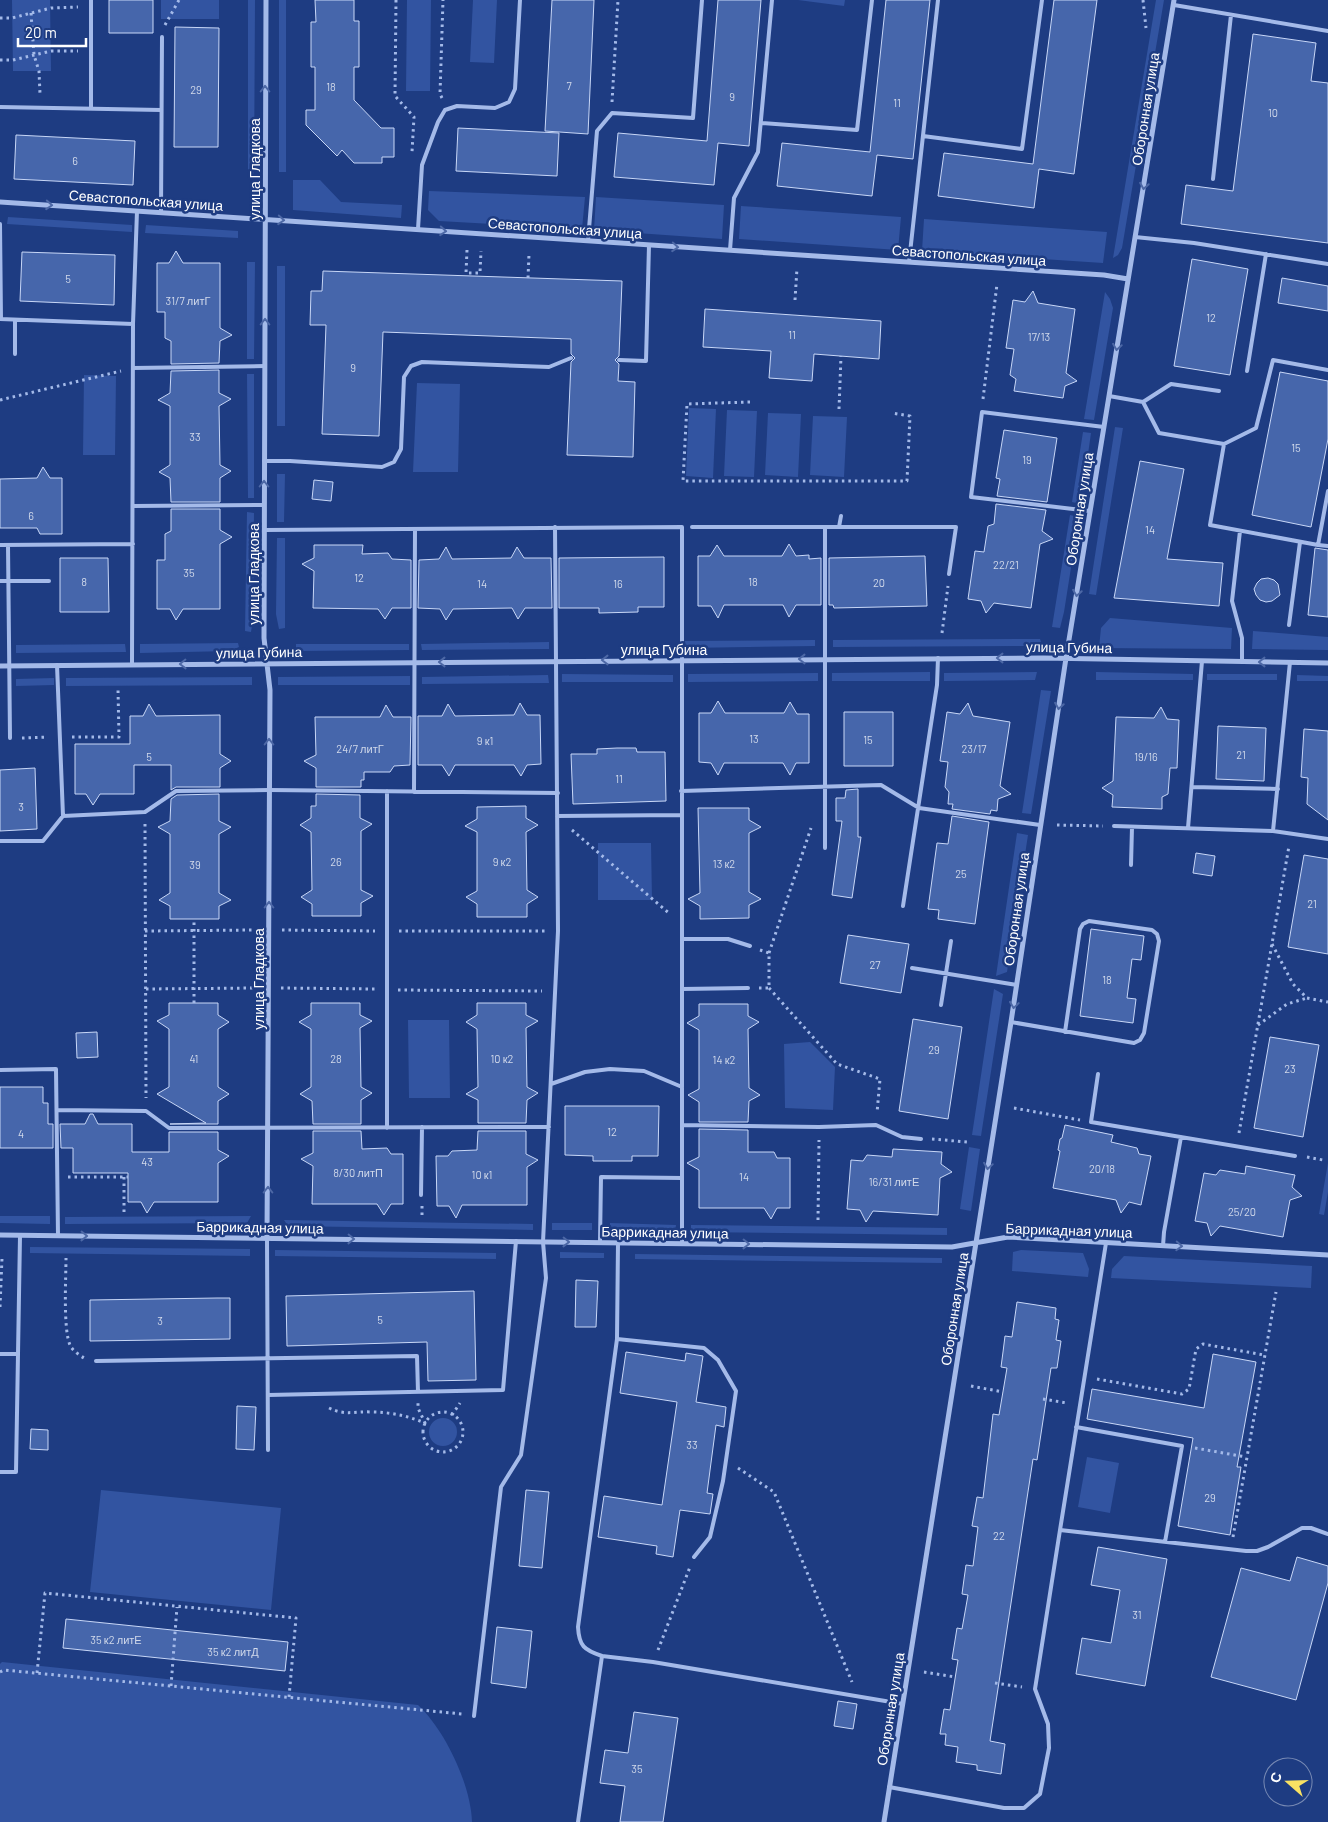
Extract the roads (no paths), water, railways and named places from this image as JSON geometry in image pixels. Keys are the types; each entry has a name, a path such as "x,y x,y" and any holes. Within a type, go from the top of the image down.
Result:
{"street":[{"name":"улица Гладкова","path":"266,0 264,638 270,690 267,1238"},
{"name":"Оборонная улица","path":"884,1822 1011,1022 1066,658 1174,3"},
{"name":"Севастопольская улица","path":"0,202 1104,275 1128,279"},
{"name":"улица Губина","path":"0,666 938,658 1066,658 1328,663"},
{"name":"Баррикадная улица","path":"0,1235 952,1247 1008,1237 1328,1254"}],"lane":[{"path":"91,0 91,108"},
{"path":"418,230 422,165 438,122 446,110 457,106 495,108 509,102 515,89 520,0"},
{"path":"588,241 597,131 612,113 693,118 702,0"},
{"path":"730,250 734,198 758,152 772,0"},
{"path":"762,123 858,130 872,0"},
{"path":"909,262 938,0"},
{"path":"923,136 1022,149 1042,0"},
{"path":"1174,3 1328,32"},
{"path":"1212,179 1232,14"},
{"path":"161,212 162,37"},
{"path":"0,107 162,110"},
{"path":"132,664 133,324 137,211"},
{"path":"0,224 0,319 133,324"},
{"path":"1135,236 1160,238 1328,264"},
{"path":"619,360 646,361 649,245"},
{"path":"1247,371 1266,254"},
{"path":"15,320 15,354"},
{"path":"264,461 382,467 394,462 401,449 404,377 412,366 422,362 549,367 571,358"},
{"path":"1142,402 1159,433 1224,444 1256,428 1273,360 1328,370"},
{"path":"133,368 265,366"},
{"path":"1109,396 1142,402 1171,384 1218,392"},
{"path":"1090,511 971,497 982,412 1104,427"},
{"path":"1224,444 1210,526 1328,546"},
{"path":"1318,545 1328,491"},
{"path":"133,506 264,505"},
{"path":"840,527 841,516"},
{"path":"474,1716 502,1487 521,1454 546,1278 543,1242 558,931 555,527"},
{"path":"264,530 682,527 682,1243"},
{"path":"692,527 956,527 949,574"},
{"path":"825,527 825,848"},
{"path":"414,792 415,530"},
{"path":"1240,532 1232,601 1242,638 1242,662"},
{"path":"1289,625 1300,542"},
{"path":"0,545 133,544"},
{"path":"8,545 10,738"},
{"path":"0,581 49,581"},
{"path":"903,906 937,685 938,658"},
{"path":"1188,828 1202,661"},
{"path":"1273,831 1290,662"},
{"path":"0,841 43,841 63,816 57,665"},
{"path":"681,791 881,785 918,808 1040,824"},
{"path":"1192,786 1278,789"},
{"path":"63,816 145,812 176,791 558,793"},
{"path":"387,791 388,1128"},
{"path":"557,816 681,815"},
{"path":"1114,826 1273,831 1328,839"},
{"path":"1131,865 1132,826"},
{"path":"1011,1022 1065,1032 1134,1043 1140,1040 1144,1033 1159,941 1157,934 1152,930 1116,925 1089,922 1083,924 1080,930 1065,1032"},
{"path":"682,939 728,938 750,946"},
{"path":"940,1005 951,941"},
{"path":"912,968 1016,985"},
{"path":"682,989 748,988"},
{"path":"0,1070 56,1069 58,1236"},
{"path":"551,1084 585,1072 610,1069 644,1071 682,1087"},
{"path":"1098,1074 1091,1122 1295,1156"},
{"path":"57,1110 146,1111 169,1128 549,1127"},
{"path":"682,1125 820,1127 876,1125 902,1138 920,1139"},
{"path":"421,1195 422,1128"},
{"path":"1163,1246 1180,1137"},
{"path":"600,1242 601,1177 682,1178"},
{"path":"0,1472 16,1472 20,1236"},
{"path":"267,1238 268,1450"},
{"path":"268,1395 503,1390 516,1242"},
{"path":"618,1242 617,1339 578,1627 579,1639 589,1652 602,1656 653,1662 903,1704"},
{"path":"889,1787 1004,1808 1024,1808 1040,1794 1049,1748 1048,1724 1035,1689 1106,1243"},
{"path":"617,1339 704,1348 718,1360 736,1391 726,1463 710,1537 694,1557"},
{"path":"0,1354 18,1354"},
{"path":"96,1360 417,1356 418,1392"},
{"path":"1076,1428 1182,1446 1165,1542"},
{"path":"1060,1530 1231,1550 1257,1551 1302,1528 1312,1528 1328,1534"},
{"path":"578,1822 602,1656"}]}
